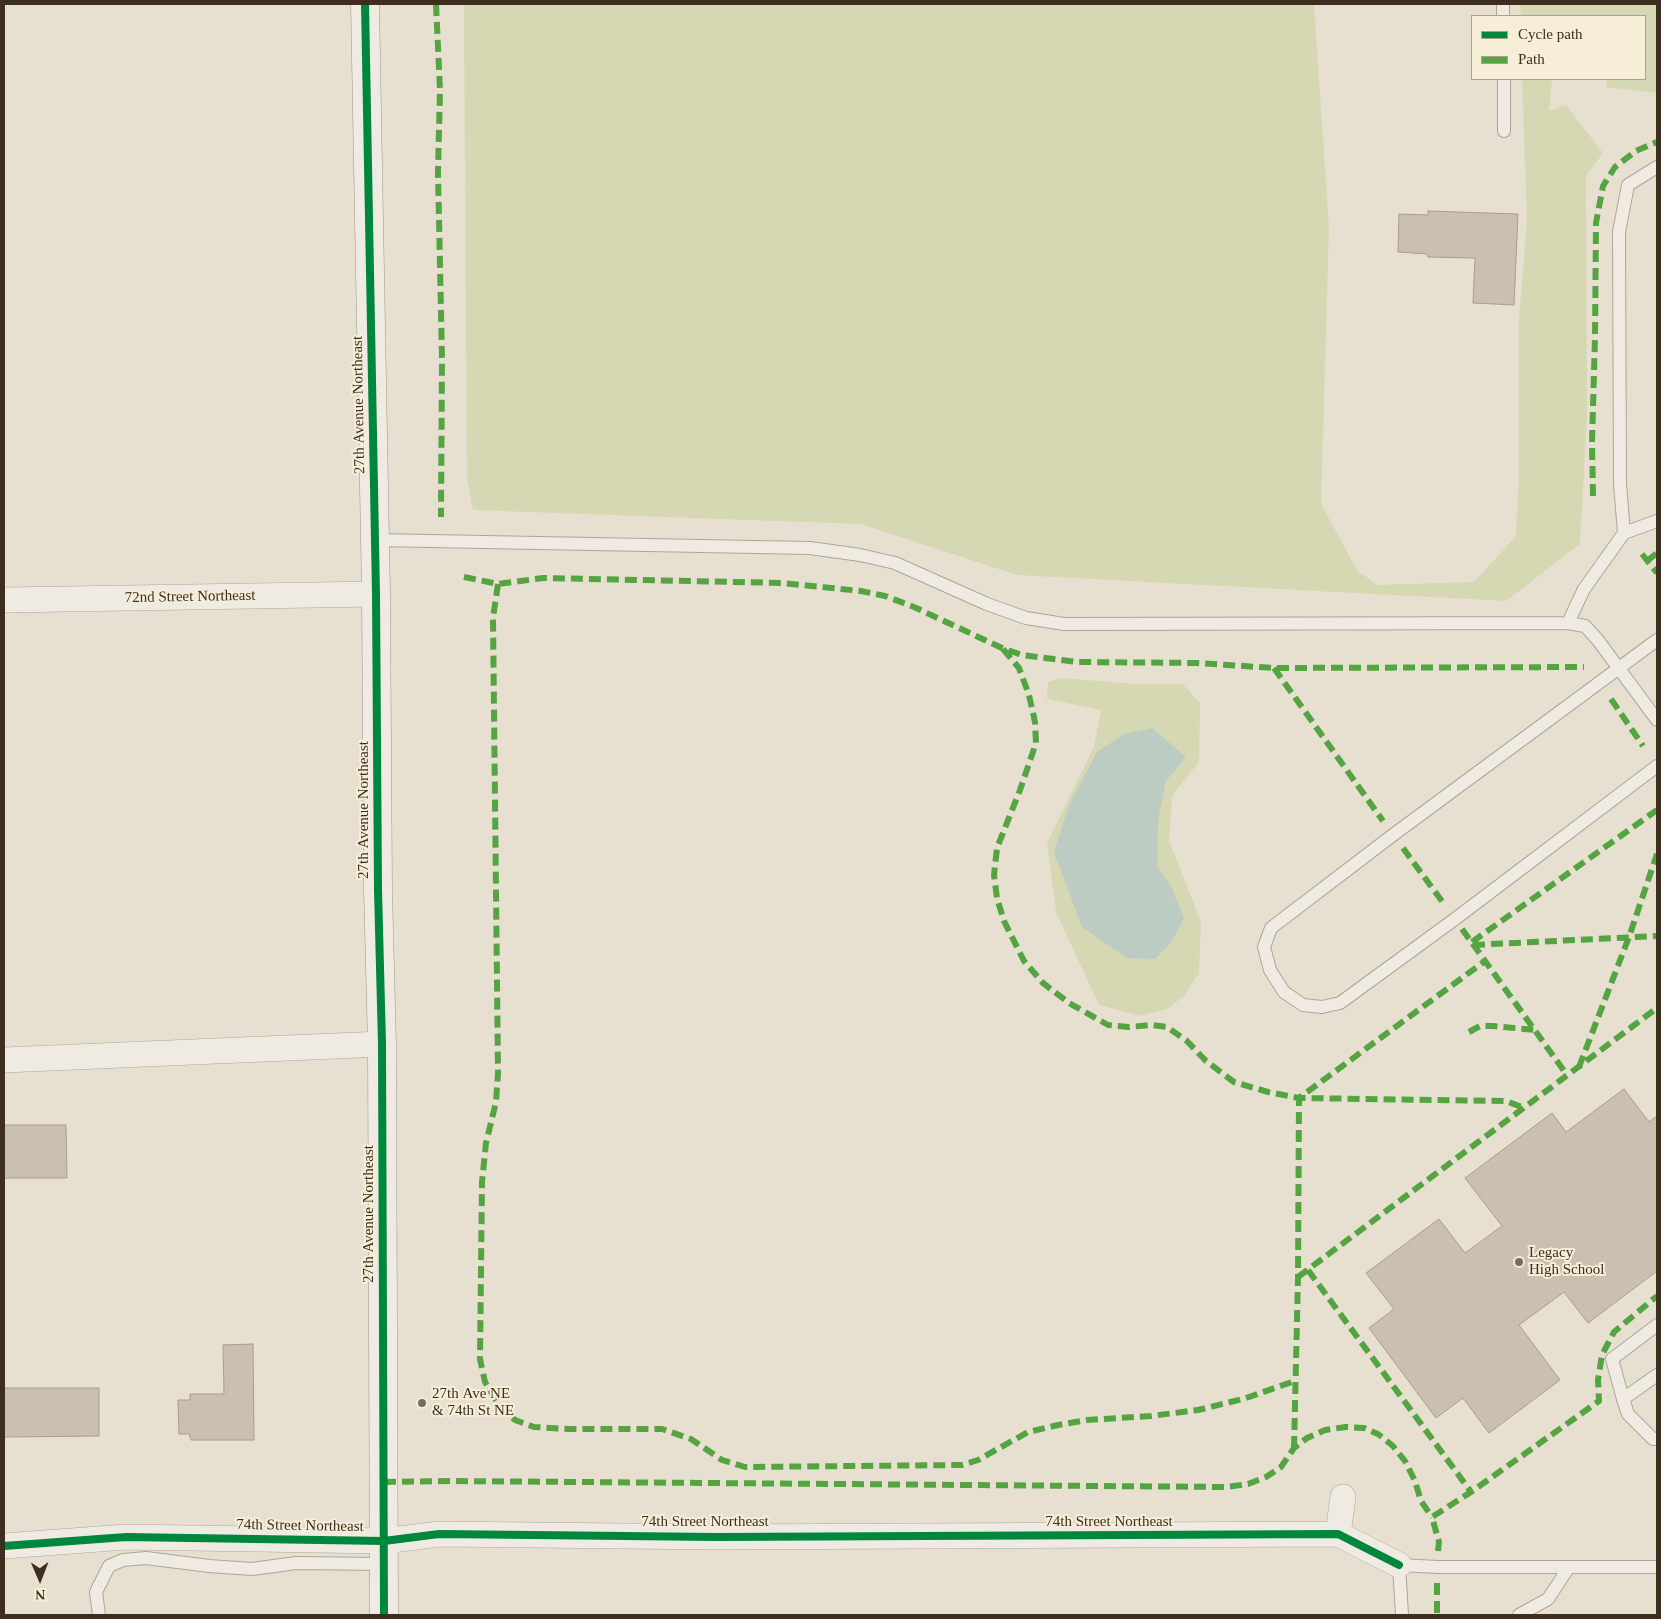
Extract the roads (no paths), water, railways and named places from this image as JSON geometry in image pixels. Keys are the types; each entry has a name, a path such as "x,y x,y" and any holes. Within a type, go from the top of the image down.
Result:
{"street":[{"name":"27th Avenue Northeast","path":"365,4 382,1044 384,1615"},
{"name":"72nd Street Northeast","path":"4,600 376,594"},
{"path":"4,1060 382,1044"},
{"path":"1338,1534 1342,1497"},
{"name":"74th Street Northeast","path":"4,1546 126,1537 384,1553 439,1534 716,1537 1338,1534 1399,1565"}],"lane":[{"path":"1504,80 1504,131"},
{"path":"1624,533 1620,484 1619,232 1628,185 1657,167"},
{"path":"1568,623 1584,589 1624,533 1657,521"},
{"path":"375,540 810,548 860,555 895,563 987,604 1026,618 1064,624 1568,623 1585,626 1597,639 1657,720"},
{"path":"1657,640 1393,835 1271,928 1264,947 1270,970 1284,992 1302,1005 1322,1007 1340,1003 1462,914 1657,766"},
{"path":"1657,1325 1612,1359 1628,1414 1654,1439 1657,1439"},
{"path":"1624,1399 1657,1375"},
{"path":"99,1615 96,1592 109,1566 123,1560 146,1558 252,1569 384,1553"},
{"path":"1402,1615 1399,1565 1438,1567 1657,1567"},
{"path":"1519,1615 1548,1599 1568,1567"}],"place":[{"name":"Legacy High School","path":"1519,1262"},
{"name":"27th Ave NE & 74th St NE","path":"422,1403"}]}
